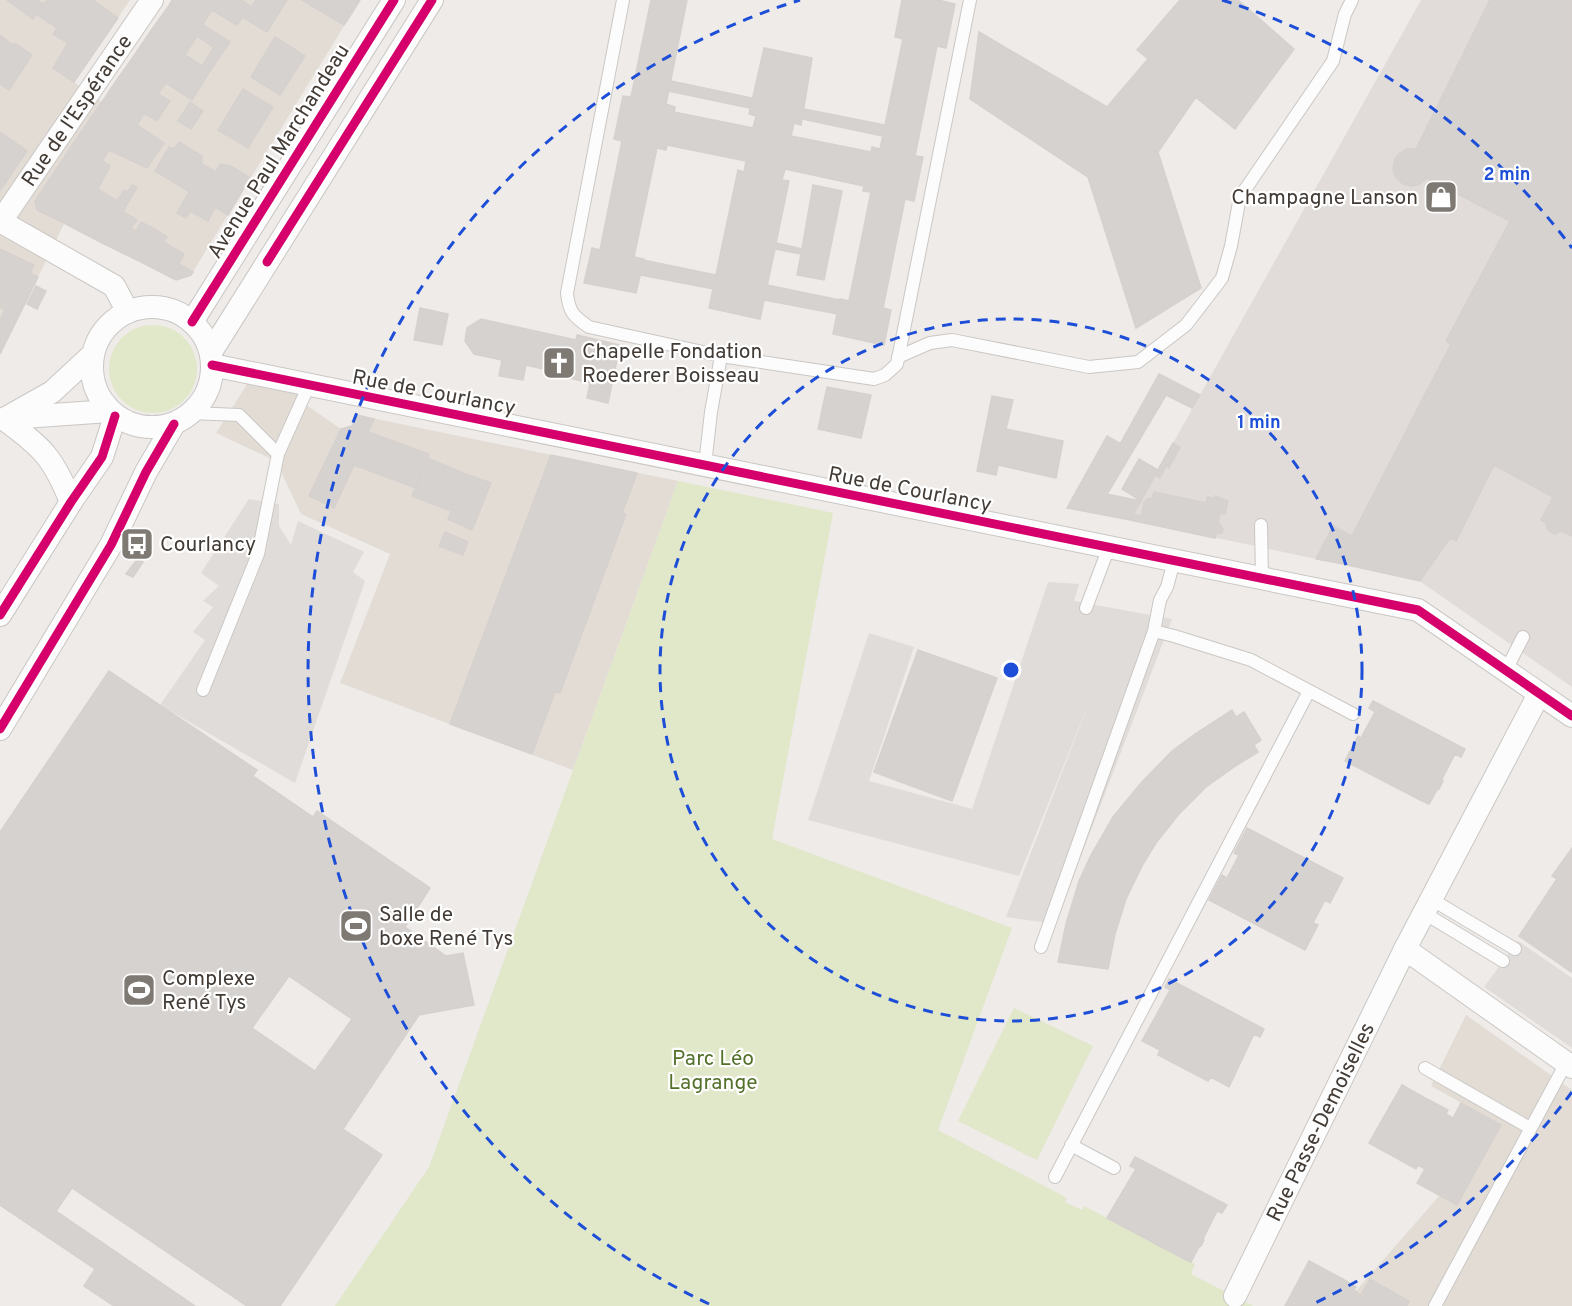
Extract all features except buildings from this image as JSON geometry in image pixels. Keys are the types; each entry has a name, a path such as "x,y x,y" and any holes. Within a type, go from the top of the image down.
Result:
{"street":[{"name":"Rue de l'Espérance","path":"1,221 152,0"},
{"name":"Avenue Paul Marchandeau","path":"192,322 394,0"},
{"path":"0,729 111,545 146,472 183,418 207,392 212,359 432,0"},
{"path":"1,221 114,286 128,312"},
{"path":"183,418 159,427 143,428 128,423 112,413 96,390 92,372 93,354 100,336 112,322 128,312 145,307 162,308 178,313 192,322 204,335 212,359"},
{"path":"2,419 52,392 93,354"},
{"name":"Rue de Courlancy","path":"212,359 309,385 1418,610 1572,716"},
{"path":"2,419 112,413"},
{"path":"0,615 102,457 112,413"},
{"path":"2,419 37,444 48,456 60,474 71,502"},
{"name":"Rue Passe-Demoiselles","path":"1235,1296 1405,949 1539,693"},
{"path":"1405,949 1569,1065"}],"lane":[{"path":"623,0 567,292 573,317 589,327 721,356 874,379 885,375 897,364 970,0"},
{"path":"898,357 930,343 952,340 1089,367 1138,362 1186,325 1222,278 1232,246 1240,197 1333,61 1345,14 1352,0"},
{"path":"705,465 721,356"},
{"path":"203,690 258,554 278,454 309,385"},
{"path":"183,418 239,415 278,454"},
{"path":"1261,525 1262,578"},
{"path":"1086,608 1109,548"},
{"path":"1041,947 1154,631 1160,600 1167,587 1174,561"},
{"path":"1154,631 1251,660 1353,714"},
{"path":"1506,670 1522,637"},
{"path":"1054,1177 1309,691"},
{"path":"1428,906 1515,949"},
{"path":"1428,906 1503,961"},
{"path":"1435,1306 1530,1128 1569,1065"},
{"path":"1425,1068 1530,1128"},
{"path":"1071,1145 1114,1168"}],"shaded area":[{"path":"0,0 130,0 74,82 102,102 172,0 360,0 191,275 176,280 64,224 0,355"},
{"name":"Champagne Lanson","path":"1421,0 1572,0 1572,687 1418,580 1130,520"},
{"path":"253,375 300,395 302,402 341,429 352,426 357,415 678,481 573,770 340,683 390,554 301,514 276,461 216,433"},
{"path":"249,499 279,504 279,526 291,545 298,521 364,552 353,572 365,581 295,783 160,705 205,640 193,632 213,607 203,601 219,586 201,573"},
{"path":"1048,582 1079,584 1074,601 1172,619 1055,924 1006,917 1092,695 1019,876 808,820 869,633 914,647 869,781 972,809"},
{"path":"1518,941 1572,978 1572,1048 1484,987"},
{"path":"1466,1015 1572,1090 1572,1306 1343,1306 1501,1125 1431,1086"}],"green space":[{"path":"153,325 170,328 184,338 194,352 197,369 194,386 184,400 170,410 153,413 136,410 122,400 112,386 109,369 112,352 122,338 136,328"},
{"name":"Parc Léo Lagrange","path":"678,481 833,513 772,839 1012,928 938,1130 1067,1198 1065,1202 1082,1210 1084,1206 1195,1264 1191,1274 1253,1306 335,1306 429,1167"},
{"path":"1014,1008 1093,1046 1037,1160 958,1121"}],"cycle path":[{"path":"192,322 394,0"},
{"path":"267,262 432,0"},
{"path":"212,365 1418,610 1572,716"},
{"path":"0,615 102,457 115,416"},
{"path":"0,729 111,545 146,472 174,424"}],"place":[{"name":"Champagne Lanson","path":"1441,197"},
{"name":"Chapelle Fondation Roederer Boisseau","path":"559,363"},
{"name":"Courlancy","path":"137,544"},
{"name":"Salle de boxe René Tys","path":"356,926"},
{"name":"Complexe René Tys","path":"139,990"}]}
